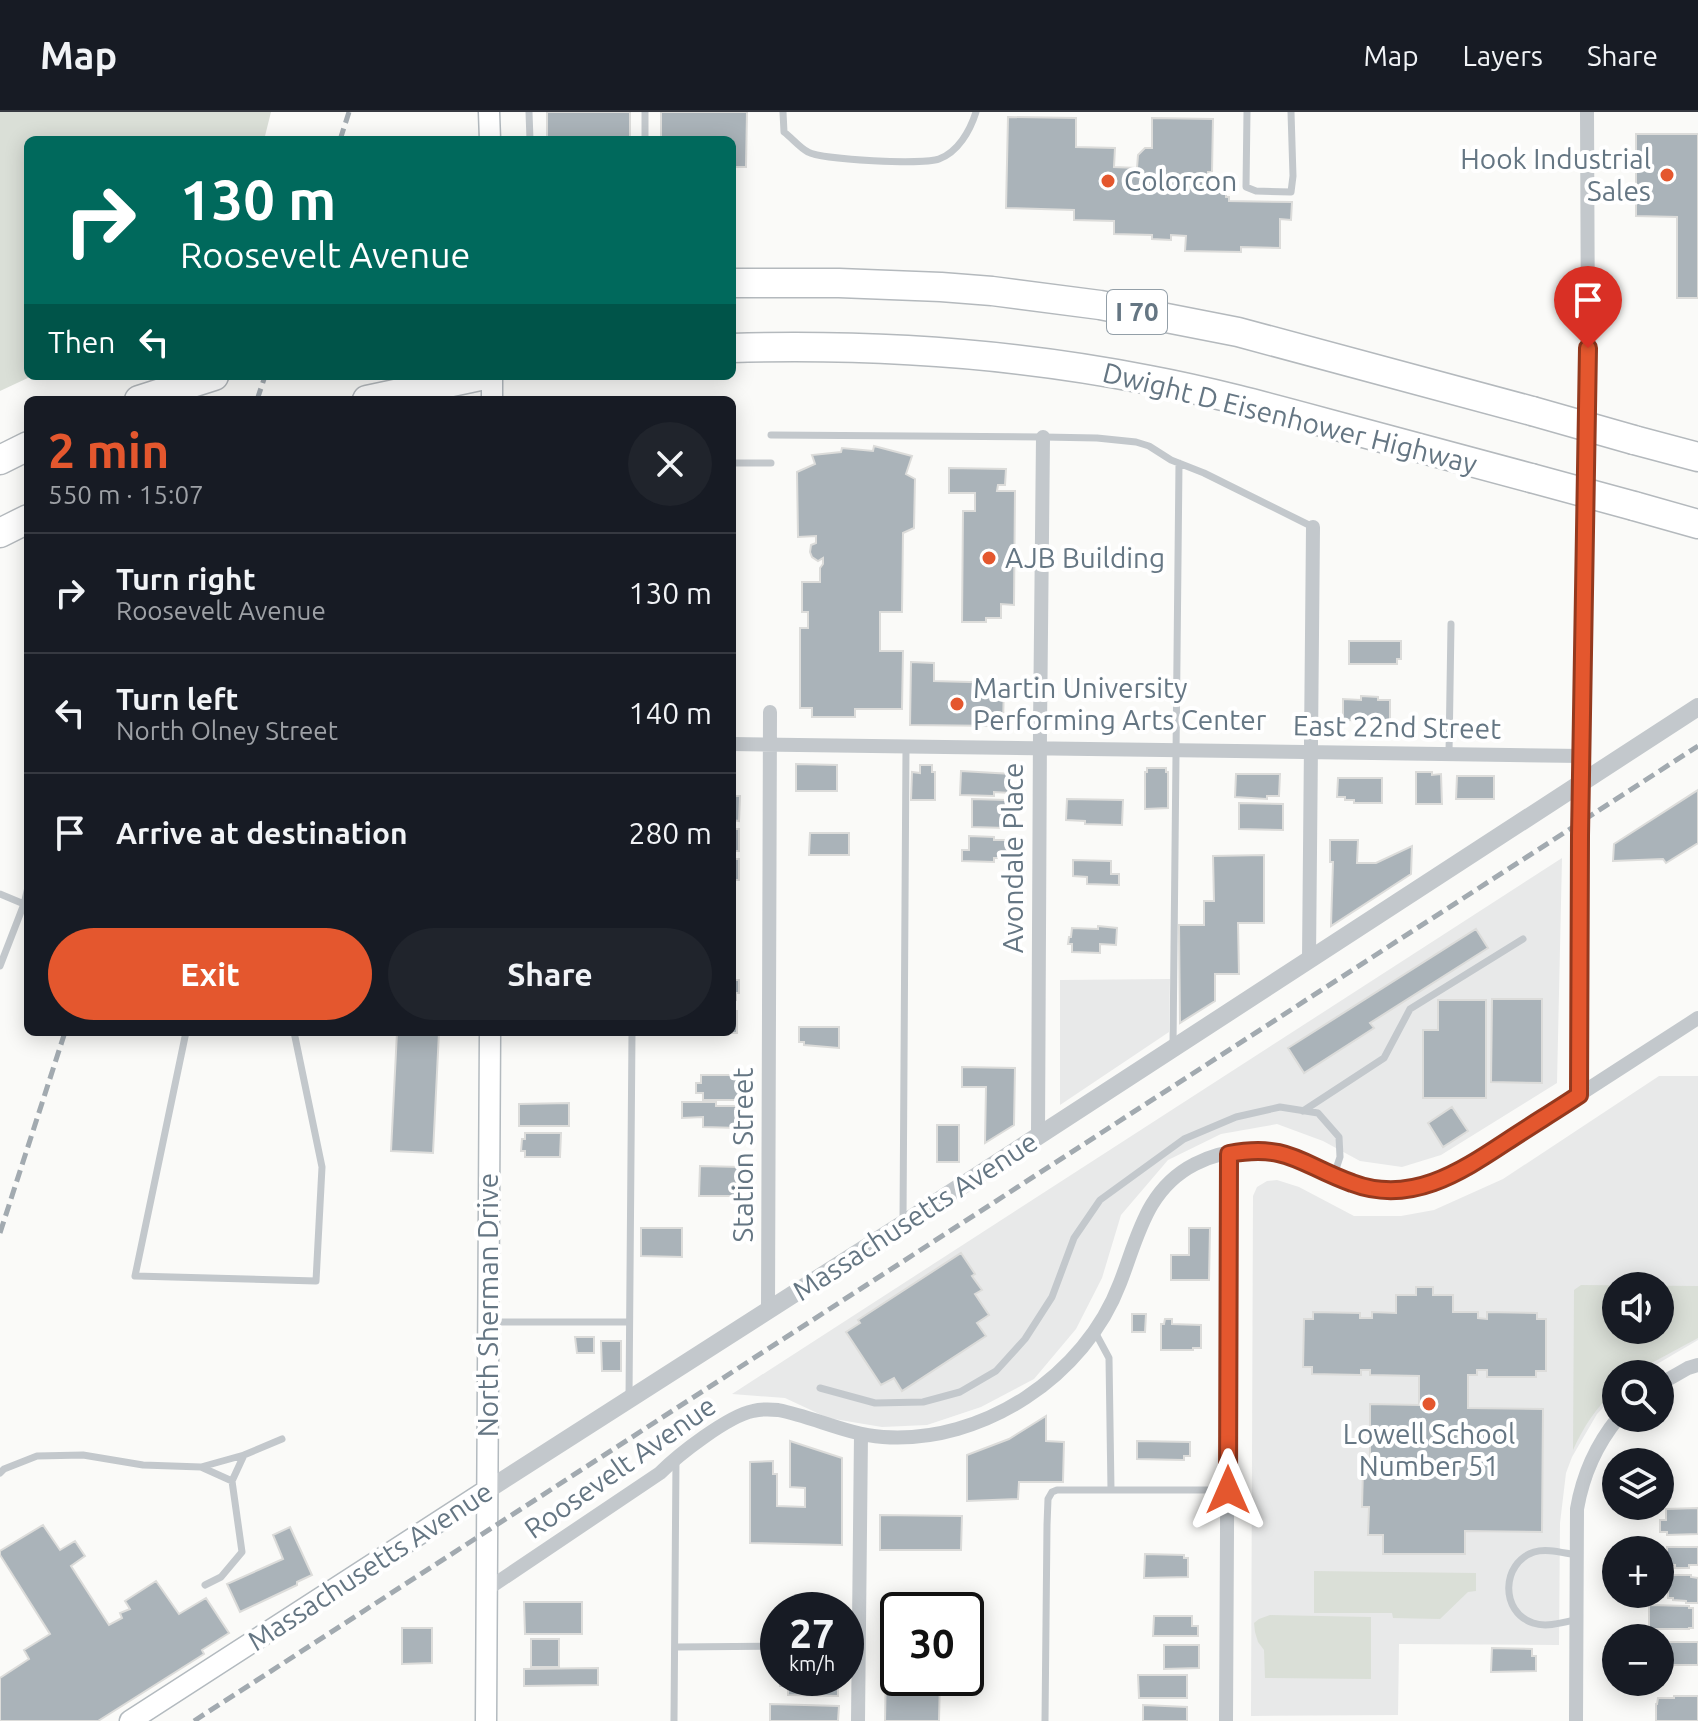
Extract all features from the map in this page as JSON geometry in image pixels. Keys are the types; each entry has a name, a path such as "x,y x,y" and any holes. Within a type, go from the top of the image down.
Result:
{"highway":[{"name":"I 70","path":"736,283 941,287 1100,305 1238,332 1698,457"},
{"name":"Dwight D Eisenhower Highway","path":"736,348 909,350 1010,359 1176,385 1698,524"},
{"path":"152,396 202,380"},
{"path":"386,396 461,380"},
{"path":"0,460 24,448"},
{"path":"0,533 24,521"}],"main road":[{"path":"489,112 490,136"},
{"name":"North Sherman Drive","path":"486,1721 490,1036"},
{"name":"Massachusetts Avenue","path":"130,1721 486,1491"}],"street":[{"path":"1579,1095 1588,348 1587,112"},
{"name":"Avondale Place","path":"1038,1136 1043,437"},
{"path":"1309,959 1313,527"},
{"name":"Massachusetts Avenue","path":"486,1491 1698,707"},
{"name":"Station Street","path":"768,1310 770,712"},
{"name":"East 22nd Street","path":"736,744 1582,756"},
{"name":"Roosevelt Avenue","path":"486,1590 743,1414 765,1409 789,1412 861,1434 917,1437 955,1431 1000,1412 1061,1369 1095,1331 1110,1308 1144,1217 1170,1182 1194,1165 1229,1154 1259,1150 1299,1158 1350,1183 1371,1189 1408,1190 1459,1172 1698,1018"},
{"path":"1226,1721 1229,1154"},
{"path":"1674,1376 1698,1365"},
{"path":"1576,1721 1577,1509 1583,1481 1599,1443 1607,1432"},
{"path":"854,1592 861,1434"},
{"path":"856,1696 858,1721"}],"lane":[{"path":"529,112 530,136"},
{"path":"645,112 645,136"},
{"path":"783,112 784,132 809,153 906,162 938,160 956,148 972,125 976,112"},
{"path":"1247,112 1246,187 1256,191 1291,192 1291,112"},
{"path":"771,435 1097,438 1136,442 1313,527"},
{"path":"736,463 771,463"},
{"path":"1173,1048 1179,463"},
{"path":"1449,753 1451,624"},
{"path":"903,1224 906,747"},
{"path":"0,894 24,904 0,966"},
{"path":"1303,1111 1384,1058 1410,1009 1523,939"},
{"path":"185,1036 135,1276 316,1281 322,1167 295,1036"},
{"path":"629,1399 632,1036"},
{"path":"820,1388 875,1403 923,1402 960,1392 996,1371 1025,1339 1052,1297 1074,1238 1100,1200 1184,1139 1236,1117 1280,1107 1318,1113 1339,1137 1340,1157 1334,1175"},
{"path":"488,1322 629,1322"},
{"path":"1095,1331 1109,1358 1111,1490"},
{"path":"0,1473 37,1456 68,1455 143,1465 201,1467 244,1455 282,1439"},
{"path":"205,1585 221,1577 242,1552 232,1481 244,1455"},
{"path":"674,1721 676,1457"},
{"path":"201,1467 232,1481"},
{"path":"1045,1721 1048,1499 1052,1492 1228,1490"},
{"path":"1576,1620 1548,1625 1524,1619 1515,1610 1508,1587 1516,1564 1525,1556 1549,1550 1577,1555"},
{"path":"675,1647 760,1646"}],"shaded area":[{"path":"0,112 271,112 265,136 24,136 24,380 0,391"},
{"path":"1562,858 1557,1083 1441,1155 1402,1167 1360,1161 1323,1141 1277,1124 1221,1134 1168,1160 1121,1215 1102,1278 1076,1329 1034,1379 981,1407 927,1425 882,1427 828,1418 785,1398 732,1394"},
{"path":"1170,979 1169,1032 1060,1105 1060,980"},
{"name":"Lowell School Number 51","path":"1659,1076 1698,1076 1698,1340 1664,1360 1602,1360 1602,1409 1572,1457 1566,1473 1560,1523 1559,1645 1399,1644 1398,1715 1251,1716 1253,1196 1257,1187 1277,1180 1299,1187 1354,1216 1401,1216 1434,1210 1503,1179"},
{"path":"1581,1285 1602,1285 1602,1344 1674,1344 1674,1286 1698,1286 1698,1338 1657,1360 1602,1360 1602,1403 1573,1450 1574,1290"},
{"path":"1314,1571 1476,1573 1476,1591 1468,1592 1440,1619 1393,1618 1392,1613 1314,1613"},
{"path":"1270,1615 1371,1617 1371,1679 1265,1678 1264,1650 1258,1642 1254,1623"}],"building":[{"path":"547,112 630,112 630,136 547,136"},
{"path":"661,112 747,112 746,167 736,167 736,136 661,136"},
{"name":"Colorcon","path":"1008,117 1076,118 1076,147 1115,148 1114,167 1137,168 1138,155 1145,148 1152,148 1152,118 1213,119 1212,172 1208,172 1208,190 1226,193 1229,201 1292,202 1291,220 1280,219 1280,248 1241,247 1241,252 1185,251 1186,236 1171,235 1171,240 1152,239 1152,235 1114,234 1114,221 1074,220 1074,210 1006,208"},
{"name":"Hook Industrial Sales","path":"1636,134 1698,134 1698,298 1677,298 1677,217 1636,216"},
{"path":"874,446 912,456 906,474 915,479 914,528 903,533 902,612 880,612 880,651 903,651 902,709 855,709 855,717 812,717 812,708 800,708 800,628 808,628 808,612 802,612 802,582 820,582 823,558 818,561 810,552 811,545 816,543 816,536 798,537 797,472 815,464 812,455 841,452 842,448 873,451"},
{"name":"AJB Building","path":"949,468 1006,469 1005,485 998,485 997,491 1015,491 1014,605 1001,604 1001,618 986,618 986,622 962,622 963,511 975,511 975,493 949,493"},
{"path":"1349,641 1401,641 1401,659 1397,659 1397,664 1349,664"},
{"name":"Martin University Performing Arts Center","path":"911,662 934,663 934,681 1004,683 1003,726 910,725"},
{"path":"1361,696 1390,700 1390,721 1343,720 1343,699 1361,700"},
{"path":"796,764 837,765 837,791 796,791"},
{"path":"920,765 932,765 932,772 935,772 935,800 911,800 912,772 920,773"},
{"path":"1147,768 1166,768 1168,808 1145,809"},
{"path":"961,771 1012,774 1011,793 960,795"},
{"path":"1416,772 1441,774 1442,804 1416,804"},
{"path":"1236,774 1280,774 1279,796 1267,796 1267,799 1235,797"},
{"path":"1457,776 1494,776 1494,799 1456,799"},
{"path":"1338,778 1382,778 1382,803 1354,803 1354,800 1337,797"},
{"path":"1698,790 1698,843 1666,863 1663,859 1613,861 1614,844"},
{"path":"736,796 740,796 739,821 736,821"},
{"path":"972,799 1006,800 1006,804 1014,805 1014,823 1006,823 1006,828 972,827"},
{"path":"1067,799 1123,800 1122,825 1066,820"},
{"path":"1239,803 1283,804 1283,830 1239,829"},
{"path":"736,829 739,829 739,851 736,851"},
{"path":"810,833 849,833 849,855 809,855"},
{"path":"969,836 1010,840 1009,858 994,858 994,862 962,861 962,850 969,850"},
{"path":"1330,840 1358,840 1357,863 1376,863 1412,846 1411,874 1331,926 1333,862 1330,862"},
{"path":"1264,855 1264,923 1238,923 1239,974 1215,974 1215,1001 1180,1023 1179,925 1204,925 1204,901 1214,901 1213,856"},
{"path":"736,859 739,859 739,880 736,880"},
{"path":"1073,860 1111,861 1111,874 1119,874 1119,885 1087,884 1087,877 1073,876"},
{"path":"1098,926 1117,928 1116,945 1100,944 1100,953 1072,952 1072,944 1068,944 1072,928 1098,929"},
{"path":"1476,929 1488,948 1370,1023 1374,1028 1304,1073 1288,1048"},
{"path":"1492,999 1542,999 1542,1083 1491,1082"},
{"path":"1438,1000 1486,1000 1486,1098 1423,1098 1423,1030 1438,1030"},
{"path":"799,1027 839,1027 839,1048 804,1045 804,1042 799,1042"},
{"path":"397,1036 439,1036 433,1153 391,1151"},
{"path":"962,1067 1015,1068 1014,1125 985,1143 986,1087 962,1087"},
{"path":"701,1075 738,1075 738,1078 743,1078 743,1096 738,1096 738,1100 703,1100 703,1093 696,1093 696,1083 701,1083"},
{"path":"682,1102 739,1106 739,1128 703,1127 703,1117 682,1118"},
{"path":"569,1103 569,1126 519,1126 519,1104"},
{"path":"1452,1107 1468,1131 1443,1147 1428,1123"},
{"path":"937,1125 959,1125 959,1162 937,1162"},
{"path":"525,1133 561,1133 560,1157 525,1157 525,1151 521,1151"},
{"path":"700,1166 740,1167 740,1196 699,1196"},
{"path":"641,1228 682,1228 682,1257 641,1256"},
{"path":"1189,1228 1210,1228 1209,1280 1171,1280 1171,1255 1189,1255"},
{"path":"961,1253 982,1290 975,1294 989,1315 977,1323 986,1336 902,1391 894,1378 881,1385 846,1332 860,1323 858,1320"},
{"path":"1416,1287 1433,1287 1433,1295 1453,1295 1453,1312 1478,1312 1478,1318 1487,1319 1487,1312 1537,1313 1537,1319 1546,1319 1546,1371 1536,1371 1536,1377 1487,1377 1487,1370 1477,1370 1477,1375 1468,1375 1468,1408 1543,1409 1542,1532 1465,1531 1465,1554 1383,1554 1383,1535 1368,1535 1369,1507 1362,1507 1363,1468 1370,1468 1370,1404 1419,1405 1419,1376 1370,1375 1370,1370 1361,1370 1361,1375 1312,1374 1312,1367 1303,1367 1304,1319 1313,1319 1313,1312 1360,1313 1360,1318 1372,1318 1372,1312 1396,1313 1396,1295 1416,1295"},
{"path":"1132,1314 1146,1314 1145,1332 1132,1332"},
{"path":"1165,1319 1172,1319 1172,1324 1201,1325 1201,1348 1161,1350 1161,1324"},
{"path":"575,1337 594,1337 594,1353 577,1353"},
{"path":"601,1341 621,1341 621,1371 602,1371"},
{"path":"1046,1416 1046,1441 1064,1442 1063,1482 1019,1482 1018,1499 967,1501 967,1455 1009,1439"},
{"path":"790,1441 842,1458 842,1545 750,1543 750,1462 773,1461 773,1474 777,1474 777,1506 805,1507 805,1488 790,1487"},
{"path":"1137,1441 1190,1442 1190,1456 1184,1456 1184,1460 1137,1459"},
{"path":"1698,1508 1698,1534 1667,1535 1667,1532 1660,1532 1660,1520 1674,1520 1674,1509"},
{"path":"880,1515 962,1516 961,1550 880,1550"},
{"path":"43,1525 60,1550 75,1541 85,1556 71,1566 109,1625 122,1618 120,1613 130,1609 125,1601 156,1581 179,1614 206,1598 229,1633 202,1650 204,1654 98,1721 0,1721 0,1678 29,1659 24,1650 50,1634 0,1551"},
{"path":"290,1527 312,1575 240,1612 227,1584 283,1559 273,1535"},
{"path":"1674,1547 1698,1547 1698,1565 1675,1568"},
{"path":"1145,1554 1184,1555 1188,1558 1188,1577 1144,1578"},
{"path":"1674,1575 1698,1578 1698,1603 1674,1600"},
{"path":"524,1602 582,1602 582,1634 525,1634"},
{"path":"1649,1608 1693,1608 1693,1628 1674,1629 1674,1624 1649,1624"},
{"path":"1154,1616 1192,1616 1192,1626 1198,1626 1198,1636 1153,1636"},
{"path":"402,1628 432,1628 432,1663 402,1664"},
{"path":"531,1639 559,1639 559,1667 531,1667"},
{"path":"1674,1642 1698,1642 1698,1665 1674,1665"},
{"path":"1164,1645 1199,1645 1199,1668 1164,1669"},
{"path":"1492,1648 1532,1649 1532,1656 1536,1656 1536,1671 1491,1672"},
{"path":"598,1668 598,1685 524,1686 524,1669"},
{"path":"1138,1675 1187,1675 1187,1698 1139,1698"},
{"path":"885,1696 940,1696 939,1721 885,1721"},
{"path":"1698,1696 1698,1721 1656,1721 1658,1698"},
{"path":"770,1704 839,1706 838,1721 770,1721"},
{"path":"1143,1705 1187,1707 1187,1721 1143,1721"}],"railway":[{"path":"341,136 349,112"},
{"path":"258,396 264,380"},
{"path":"194,1721 1698,746"},
{"path":"0,1233 64,1036"}],"place":[{"name":"Hook Industrial Sales","path":"1667,175"},
{"name":"Colorcon","path":"1108,181"},
{"name":"AJB Building","path":"989,558"},
{"name":"Martin University Performing Arts Center","path":"957,704"},
{"name":"Lowell School Number 51","path":"1429,1404"}],"route":[{"path":"1228,1490 1229,1154 1259,1150 1284,1153 1362,1187 1381,1191 1408,1190 1459,1172 1579,1095 1588,348"}]}
